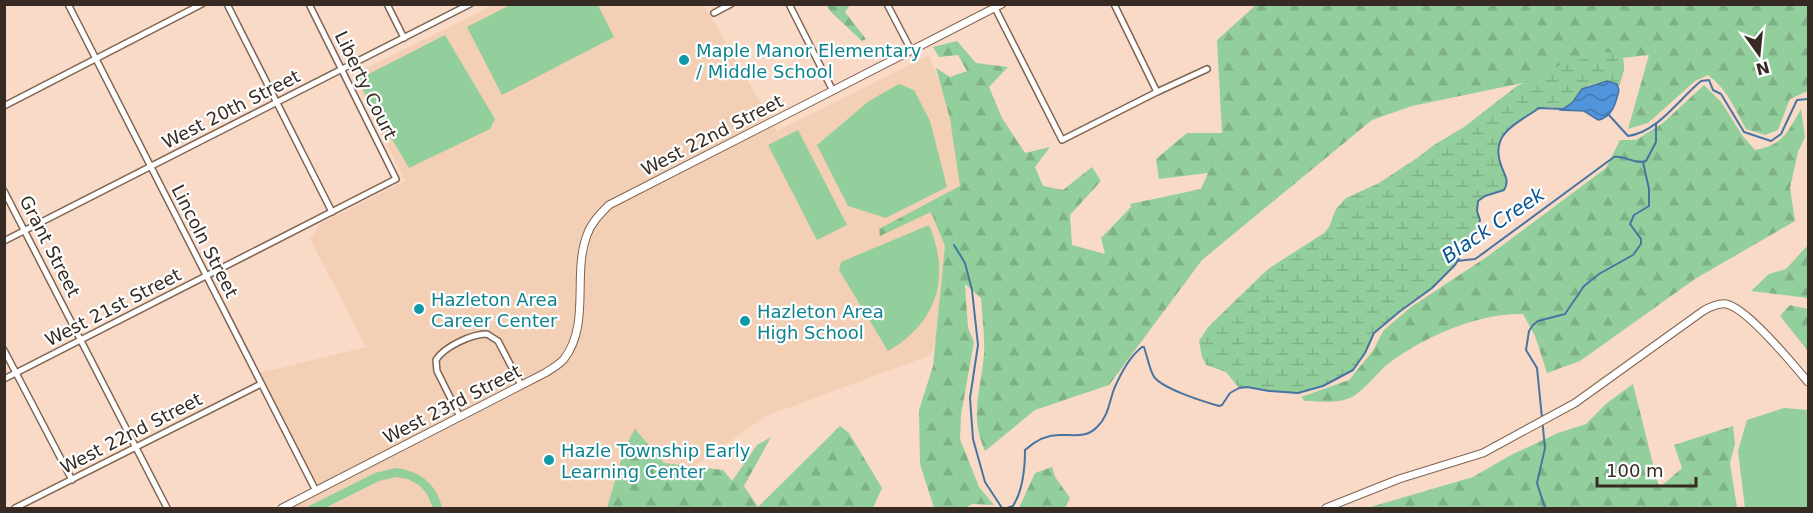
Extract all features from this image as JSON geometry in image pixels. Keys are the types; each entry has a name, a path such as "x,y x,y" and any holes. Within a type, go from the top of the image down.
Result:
{"street":[{"name":"Lincoln Street","path":"68,4 316,491"},
{"path":"4,106 202,4"},
{"path":"227,4 332,212"},
{"name":"Liberty Court","path":"309,4 396,179"},
{"path":"387,4 404,38"},
{"path":"714,13 731,4"},
{"path":"789,4 833,90"},
{"path":"887,4 911,50"},
{"path":"1114,4 1157,92"},
{"name":"West 20th Street","path":"4,241 468,5"},
{"path":"996,6 1062,140 1207,69"},
{"name":"West 22nd Street","path":"580,283 582,252 587,235 592,224 609,205 996,6"},
{"name":"West 21st Street","path":"4,379 396,179"},
{"name":"Grant Street","path":"4,190 167,508"},
{"name":"West 23rd Street","path":"282,508 545,373 563,360 572,345 579,312 580,283"},
{"path":"1326,508 1399,479 1483,453 1575,403 1703,311 1719,304 1736,308 1752,320 1809,382"},
{"path":"460,417 437,371 436,360 448,349 474,337 487,334 498,340 521,385"},
{"path":"4,350 72,480"},
{"name":"West 22nd Street","path":"15,508 261,384"}],"shaded area":[{"path":"493,5 704,5 777,131 929,55 969,163 951,208 955,277 931,355 766,416 634,508 282,508 316,491 256,374 366,347 310,239 320,224 405,181 352,75"}],"green space":[{"path":"510,5 598,5 614,37 502,95 467,27"},
{"path":"826,5 850,5 845,12 866,39 862,41"},
{"path":"1256,5 1808,5 1808,91 1790,99 1778,130 1765,135 1746,129 1725,93 1708,75 1695,81 1648,123 1628,129 1649,55 1603,60 1570,73 1412,106 1372,120 1202,260 1109,385 1035,410 985,451 980,438 977,414 984,354 981,298 965,284 968,328 974,342 961,415 960,439 979,487 994,505 972,504 965,508 934,508 920,464 919,410 933,366 945,246 931,212 880,236 879,229 960,186 950,119 936,68 950,77 967,71 958,55 939,57 933,47 957,41 976,63 1008,67 989,87 1002,118 1025,153 1050,147 1035,167 1043,186 1063,190 1092,167 1101,181 1070,215 1072,245 1105,254 1101,238 1131,207 1130,204 1201,189 1208,173 1159,179 1156,159 1187,133 1222,133 1217,40"},
{"path":"445,35 495,119 490,129 409,168 357,80"},
{"path":"1607,52 1622,56 1624,72 1619,87 1607,81 1589,85 1579,92 1572,103 1561,110 1553,107 1539,108 1507,131 1499,147 1499,156 1506,179 1504,190 1485,196 1478,201 1477,211 1480,220 1478,228 1455,265 1432,288 1374,333 1365,353 1353,370 1323,386 1298,393 1239,388 1226,372 1206,365 1199,341 1208,327 1268,269 1324,233 1336,209 1346,198 1379,183 1464,127 1517,86 1560,65"},
{"path":"899,84 914,90 930,121 947,187 886,218 848,206 817,145 869,101"},
{"path":"1704,85 1722,103 1742,135 1755,150 1779,141 1801,109 1805,137 1798,152 1790,188 1795,221 1695,279 1580,361 1547,373 1535,336 1523,314 1506,315 1470,322 1434,336 1388,364 1350,398 1322,402 1305,401 1301,397 1349,380 1372,352 1384,330 1411,307 1488,256 1606,168 1620,140 1636,140 1663,123"},
{"path":"798,130 847,225 817,240 768,145"},
{"path":"929,225 936,244 939,263 936,297 919,326 888,351 839,270 841,262"},
{"path":"1807,246 1808,298 1751,291 1769,274 1786,269"},
{"path":"1790,305 1808,309 1808,351 1780,316"},
{"path":"1633,384 1659,488 1682,468 1674,445 1733,426 1735,444 1730,463 1737,508 1367,508 1473,477 1511,455 1558,433 1586,424 1607,403"},
{"path":"1784,408 1808,410 1808,508 1745,508 1738,451 1747,420"},
{"path":"840,426 849,433 882,488 873,508 607,508 625,447 635,429 664,463 723,470 732,481 757,445 771,437 744,486 758,507"},
{"path":"1052,467 1055,477 1070,498 1065,508 1019,508 1035,473"},
{"path":"395,468 412,472 426,480 440,499 442,508 433,508 427,494 419,485 408,479 396,477 379,481 325,508 305,508 375,473"}],"water":[{"path":"1607,81 1617,84 1619,90 1615,105 1603,119 1598,120 1584,111 1561,110 1572,103 1582,89"}],"waterway":[{"name":"Black Creek","path":"1608,114 1628,136 1639,133 1658,122 1701,81 1709,80 1713,90 1721,94 1744,132 1771,141 1781,134 1797,100 1808,99"},
{"name":"Black Creek","path":"1007,508 1013,506 1019,493 1024,471 1025,450 1049,436 1083,435 1093,431 1106,414 1122,372 1142,347 1144,347 1153,375 1157,380 1183,394 1219,406 1230,393 1239,388 1298,393 1323,386 1353,370 1365,353 1374,333 1432,288 1455,265 1478,228 1480,220 1477,211 1478,201 1485,196 1504,190 1506,179 1499,156 1499,146 1507,131 1539,108 1563,109"},
{"name":"Black Creek","path":"1457,261 1475,259 1614,157 1638,162 1646,161 1656,142 1656,124"},
{"path":"1545,508 1537,483 1545,448 1537,368 1526,350 1529,331 1538,321 1565,314 1584,286 1599,274 1633,255 1641,244 1641,239 1630,224 1634,215 1649,206 1649,189 1643,162"},
{"path":"954,245 965,263 972,290 978,345 970,398 973,439 985,482 1002,508"}],"place":[{"name":"Maple Manor Elementary / Middle School","path":"684,60"},
{"name":"Hazleton Area Career Center","path":"419,309"},
{"name":"Hazleton Area High School","path":"745,321"},
{"name":"Hazle Township Early Learning Center","path":"549,460"}]}
